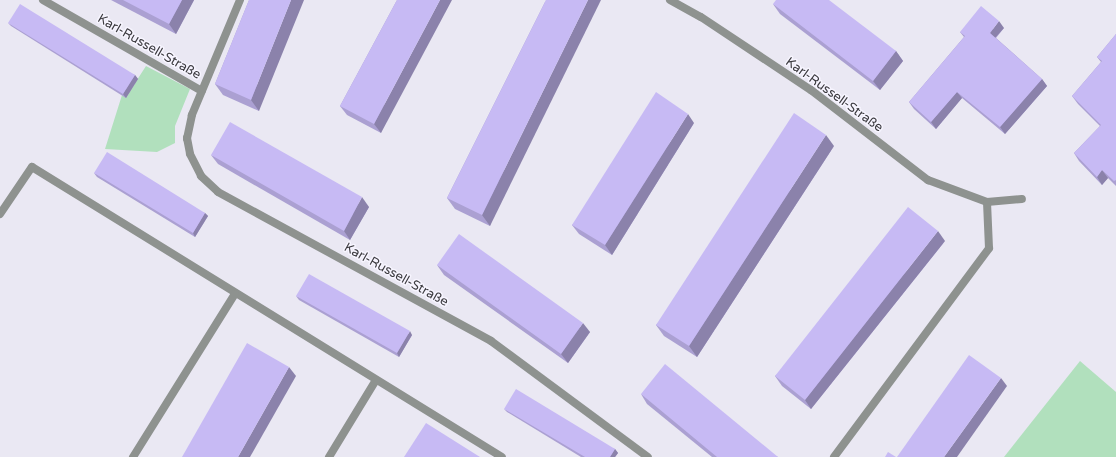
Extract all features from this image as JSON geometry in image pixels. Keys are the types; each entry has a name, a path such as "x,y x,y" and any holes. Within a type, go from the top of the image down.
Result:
{"street":[{"name":"Karl-Russell-Straße","path":"43,0 202,91"},
{"name":"Karl-Russell-Straße","path":"240,0 192,115 188,138 190,154 201,176 218,192 491,341 648,457"},
{"name":"Karl-Russell-Straße","path":"670,0 701,17 812,90 928,180 987,202 1022,199"},
{"path":"0,214 32,167 235,294 502,457"},
{"path":"834,457 988,248 987,202"},
{"path":"133,457 235,294"},
{"path":"329,457 376,380"}],"green space":[{"path":"146,66 190,89 175,126 175,143 157,152 105,149 122,95 126,97"},
{"path":"1080,361 1116,392 1116,457 1004,457"}],"building":[{"path":"123,0 182,0 169,24"},
{"path":"249,0 291,0 251,100 215,84"},
{"path":"397,0 440,0 374,124 340,106"},
{"path":"546,0 588,0 482,215 447,198"},
{"path":"776,0 829,0 896,51 873,81 773,4"},
{"path":"20,4 135,75 123,94 8,23"},
{"path":"981,6 999,21 990,33 1042,79 1000,127 957,92 931,122 909,102 965,36 960,32"},
{"path":"1116,34 1116,180 1114,181 1102,170 1097,177 1074,153 1101,125 1072,96 1102,61 1097,57"},
{"path":"656,92 688,114 605,245 572,225"},
{"path":"794,113 826,135 689,346 656,325"},
{"path":"230,122 362,197 344,231 211,155"},
{"path":"107,152 205,213 193,233 94,173"},
{"path":"908,207 938,231 805,400 775,376"},
{"path":"459,234 583,323 561,354 437,265"},
{"path":"309,274 410,331 397,353 296,296"},
{"path":"247,343 289,367 238,457 182,457"},
{"path":"969,355 1001,378 944,457 897,457"},
{"path":"665,364 778,457 717,457 641,394"},
{"path":"516,389 615,449 610,457 585,457 504,409"},
{"path":"426,423 480,457 404,457"},
{"path":"888,452 896,457 885,457"}]}
